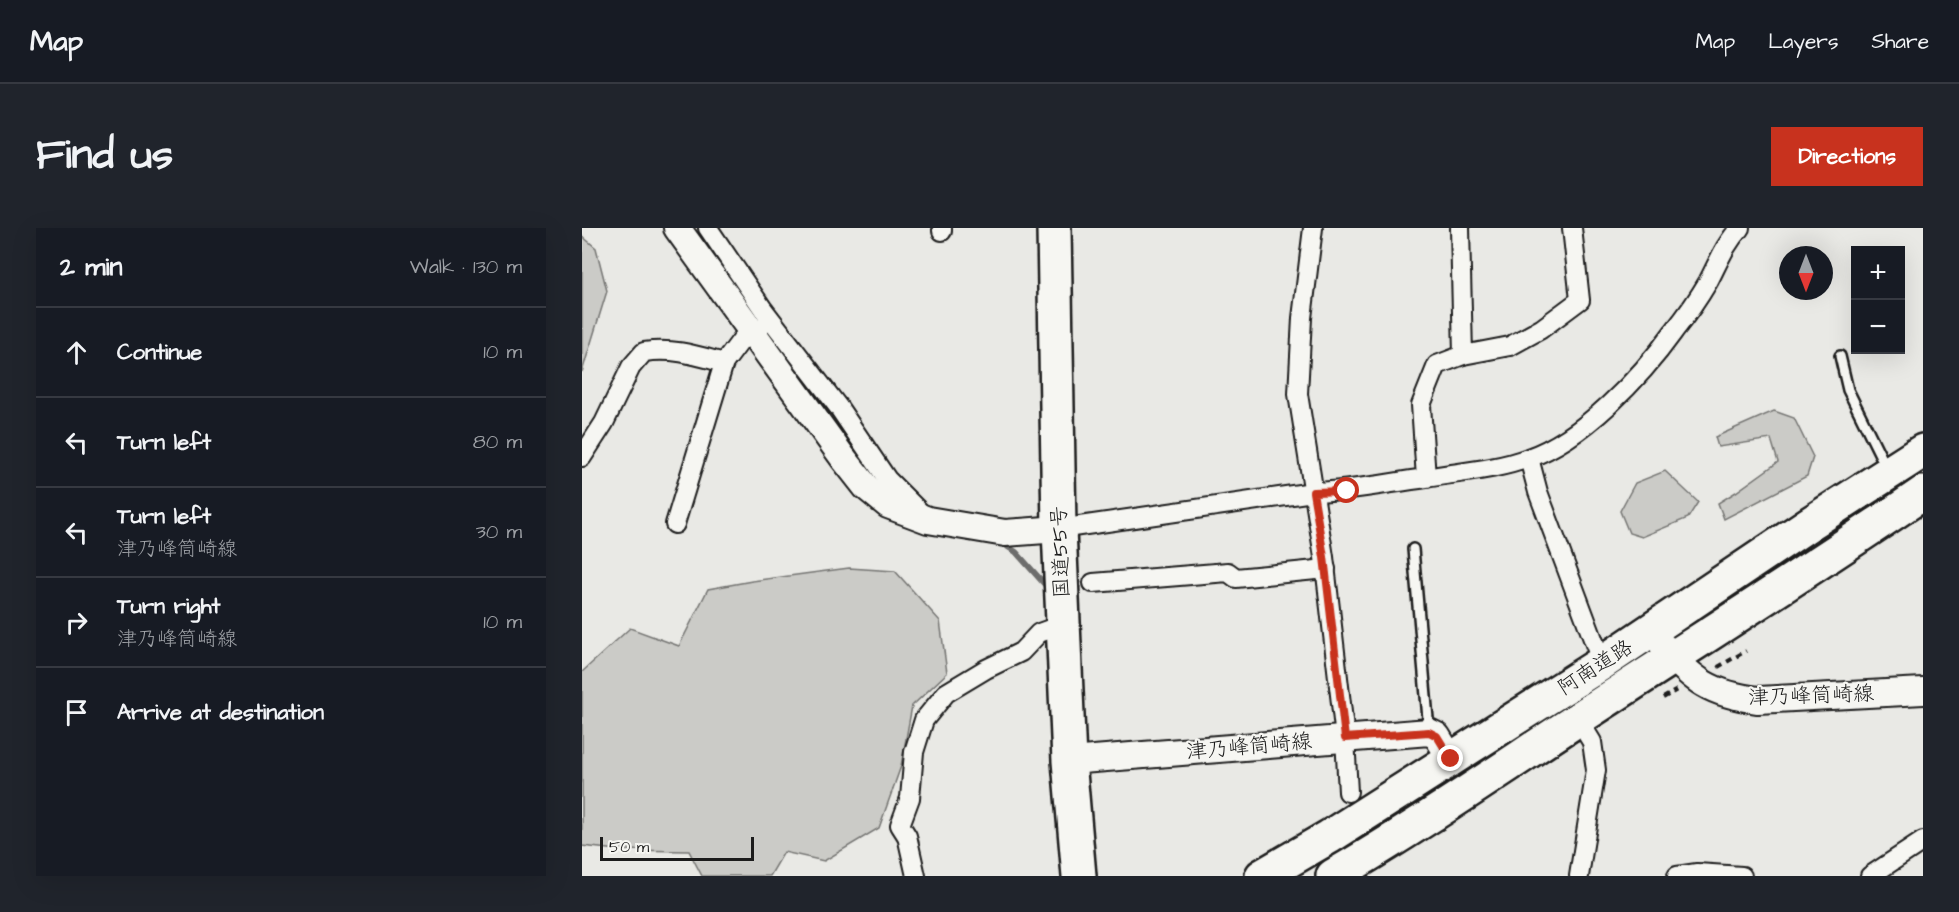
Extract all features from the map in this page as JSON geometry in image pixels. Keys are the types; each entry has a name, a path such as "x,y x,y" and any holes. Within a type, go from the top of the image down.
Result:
{"highway":[{"name":"国道55号","path":"1054,228 1059,529 1069,761 1079,876"},
{"name":"阿南道路","path":"1262,876 1329,837 1651,632 1809,524 1923,451"},
{"name":"阿南道路","path":"1339,875 1674,659 1923,493"}],"main road":[{"path":"676,228 762,325 838,429 866,487 888,505 928,520 1005,533 1059,529"},
{"name":"津乃峰筒崎線","path":"1651,632 1690,674 1711,689 1733,697 1758,700 1923,691"},
{"path":"1429,732 1437,736 1451,759"},
{"name":"津乃峰筒崎線","path":"1069,761 1429,732"}],"street":[{"path":"675,524 724,363 742,339 762,325 708,228"},
{"path":"1313,228 1302,318 1298,394 1326,569 1345,738 1348,792"},
{"path":"1460,228 1463,355"},
{"path":"1426,477 1421,405 1437,365 1463,355 1510,346 1541,328 1580,300 1572,228"},
{"path":"1059,529 1313,492 1347,491 1426,477 1478,471 1529,458 1562,441 1588,423 1643,370 1707,283 1728,240 1740,228"},
{"path":"582,457 604,423 631,367 644,351 665,349 724,363"},
{"path":"1529,458 1538,492 1602,663"},
{"path":"1093,583 1228,572 1236,578 1326,569"},
{"path":"916,876 907,836 900,825 910,798 914,752 924,720 946,693 986,669 1021,652 1039,633 1064,624"},
{"path":"1578,719 1592,742 1596,770 1579,876"},
{"path":"1870,876 1923,841"},
{"path":"1677,876 1697,873 1742,876"}],"lane":[{"path":"1840,356 1848,390 1889,473"},
{"path":"1413,549 1429,732"}],"shaded area":[{"path":"582,236 596,248 607,291 582,372"},
{"path":"1774,411 1794,418 1813,457 1807,476 1724,519 1718,503 1778,462 1771,439 1718,447 1715,437"},
{"path":"1665,471 1698,502 1688,518 1642,537 1629,533 1620,511 1635,483"},
{"path":"849,568 895,571 940,621 947,673 912,706 901,766 879,828 824,861 784,852 770,876 702,876 689,851 618,850 582,846 582,672 630,628 679,646 708,589"}],"waterway":[{"path":"1008,547 1016,552 1048,588"}],"route":[{"path":"1347,491 1313,492 1324,557 1345,738 1429,732 1437,736 1451,759"}]}
